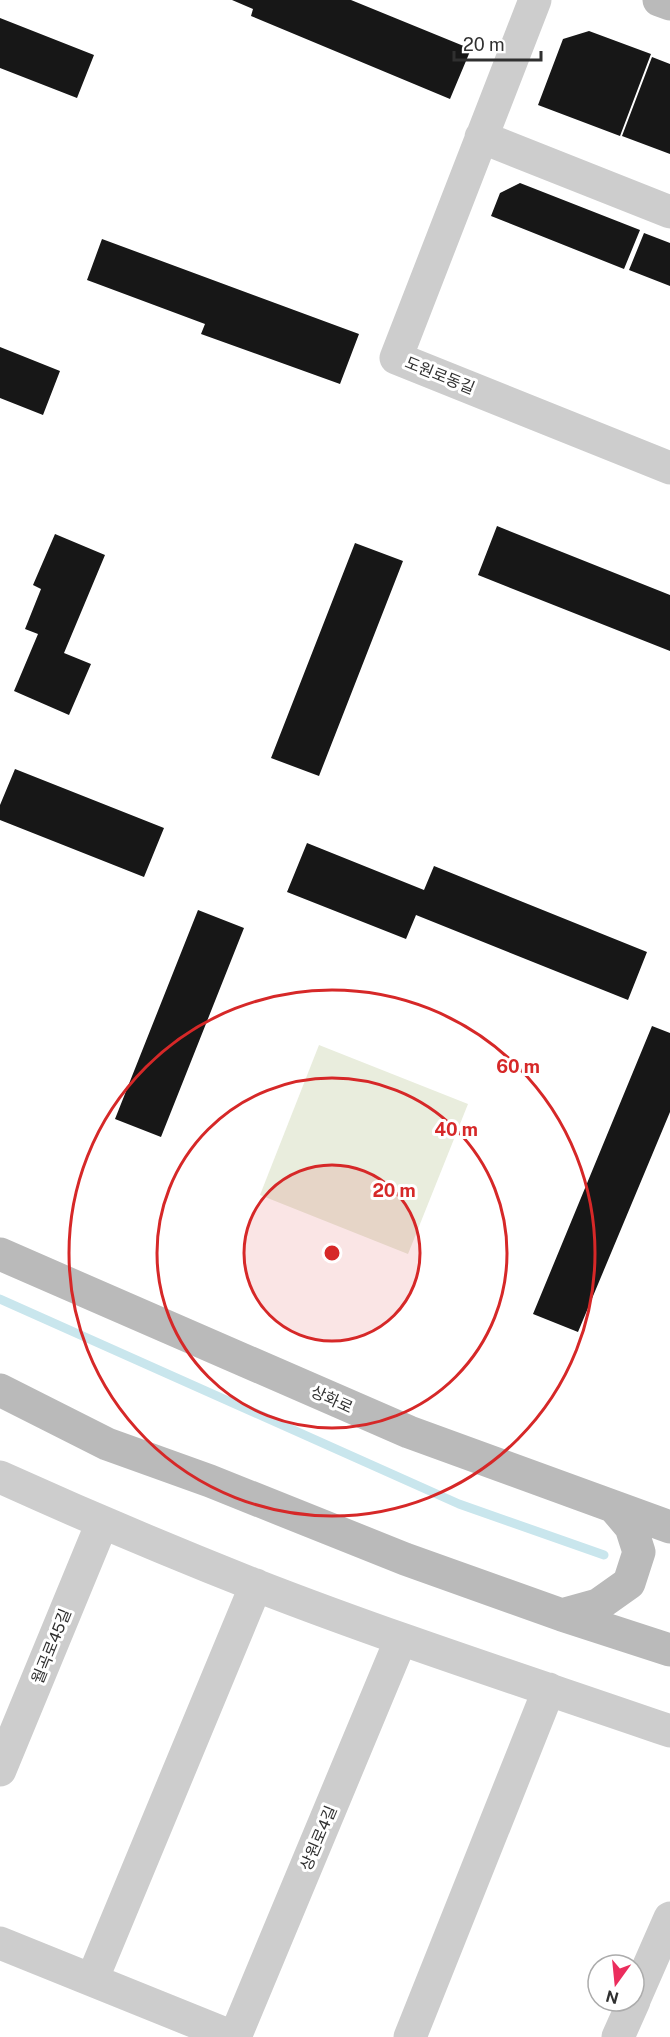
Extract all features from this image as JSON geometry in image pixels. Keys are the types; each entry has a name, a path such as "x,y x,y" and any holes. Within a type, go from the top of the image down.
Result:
{"main road":[{"path":"659,0 670,4"},
{"name":"상화로","path":"0,1254 409,1432 670,1527"},
{"path":"0,1390 107,1444 210,1481 405,1558 562,1616 670,1650"},
{"path":"562,1616 598,1605 628,1583 639,1552 631,1527 614,1507"}],"street":[{"name":"도원로동길","path":"535,0 396,358 670,468"},
{"path":"481,137 670,212"},
{"path":"0,1477 102,1523 256,1586 401,1639 670,1731"},
{"name":"월곡로45길","path":"0,1770 102,1523"},
{"path":"92,1980 256,1586"},
{"name":"상원로4길","path":"0,1943 234,2037 401,1639"},
{"path":"410,2037 549,1689"},
{"path":"646,1973 670,1918"},
{"path":"618,2037 629,2013"}],"green space":[{"path":"319,1045 468,1104 408,1254 260,1195"}],"building":[{"path":"232,0 351,0 471,49 450,99 251,16 253,9"},
{"path":"0,18 94,55 77,98 0,68"},
{"path":"589,31 651,54 620,136 538,105 563,39"},
{"path":"652,57 670,64 670,154 622,136"},
{"path":"520,183 640,230 624,269 491,216 500,193"},
{"path":"644,233 670,243 670,286 629,270"},
{"path":"102,239 359,334 340,384 201,334 205,324 87,280"},
{"path":"0,347 60,371 43,415 0,398"},
{"path":"497,526 670,595 670,651 478,575"},
{"path":"55,534 105,555 64,653 91,664 69,715 14,691 38,634 25,629 41,589 33,585"},
{"path":"355,543 403,561 319,776 271,758"},
{"path":"15,769 164,828 144,877 0,820 0,805"},
{"path":"307,843 424,890 434,866 647,952 628,1000 416,915 406,939 287,892"},
{"path":"198,910 244,928 161,1137 115,1119"},
{"path":"652,1026 670,1033 670,1112 578,1332 533,1314"}],"waterway":[{"path":"0,1299 459,1504 604,1555"}]}
